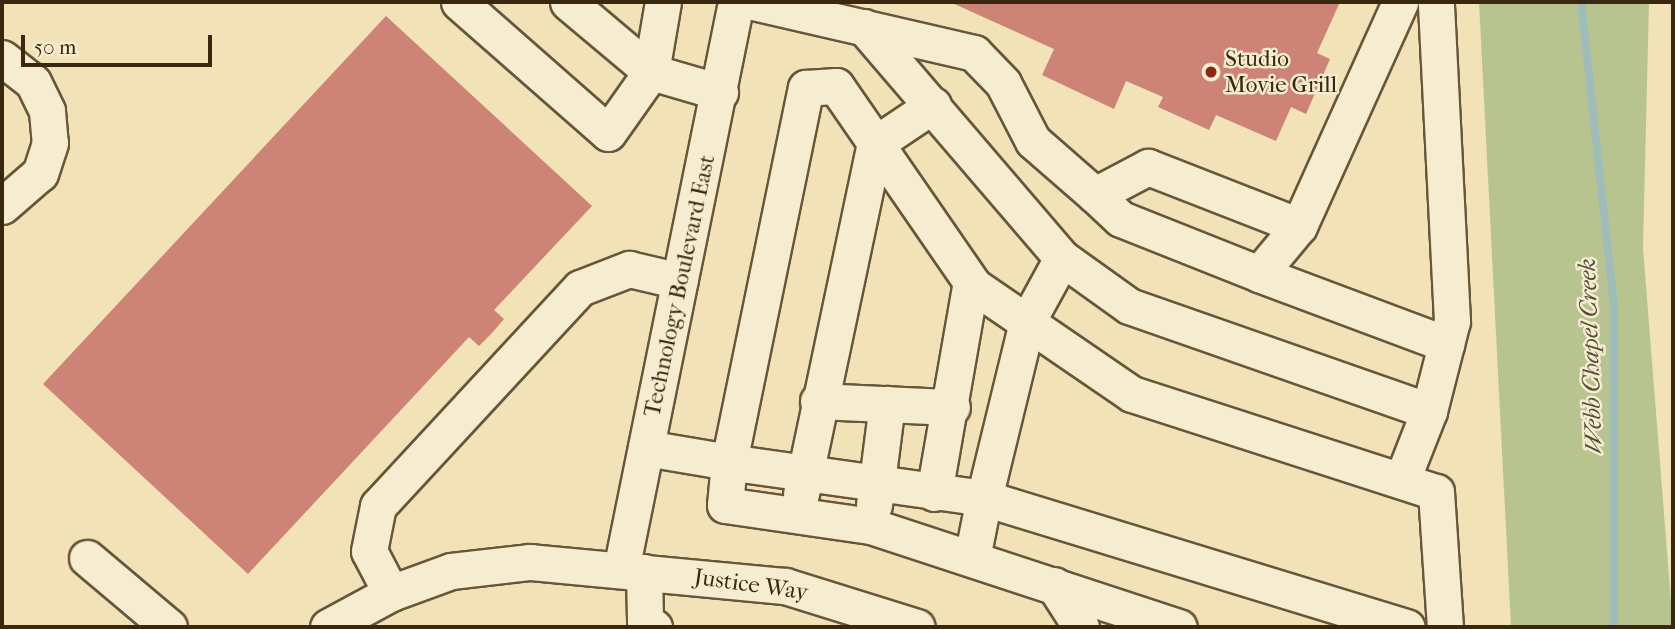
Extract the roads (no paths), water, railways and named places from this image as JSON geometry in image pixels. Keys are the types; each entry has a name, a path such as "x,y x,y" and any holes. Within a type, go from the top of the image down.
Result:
{"street":[{"path":"459,2 608,133 651,72 663,2"},
{"path":"568,2 651,72 720,92"},
{"name":"Technology Boulevard East","path":"653,627 645,621 633,571 646,448 720,92 736,2"},
{"path":"753,2 974,53 1003,83 1033,141 1121,219 1446,344"},
{"path":"1259,274 1299,226 1400,2"},
{"path":"1402,480 1429,411 1451,321 1448,168 1436,2"},
{"path":"864,27 1062,258 1129,306 1429,411"},
{"path":"2,58 33,82 47,111 50,143 40,173 2,206"},
{"path":"1179,627 872,526 725,505 729,462 806,88 836,86 971,282 1132,394 1436,492 1446,627"},
{"path":"800,514 802,472 875,144 933,105"},
{"path":"1095,195 1148,167 1299,226"},
{"path":"972,558 1027,322 1062,258"},
{"path":"391,593 369,551 378,506 570,298 603,275 629,269 680,281"},
{"path":"934,493 952,407 971,282"},
{"path":"818,401 952,407"},
{"path":"872,526 887,404"},
{"path":"646,448 934,493 984,498 1407,627"},
{"path":"87,558 169,627"},
{"name":"Justice Way","path":"328,627 391,593 451,571 530,562 786,586 856,617 917,627"},
{"path":"1054,585 1081,627"}],"waterway":[{"name":"Webb Chapel Creek","path":"1581,2 1614,307 1614,627"}],"place":[{"name":"Studio Movie Grill","path":"1211,72"}]}
